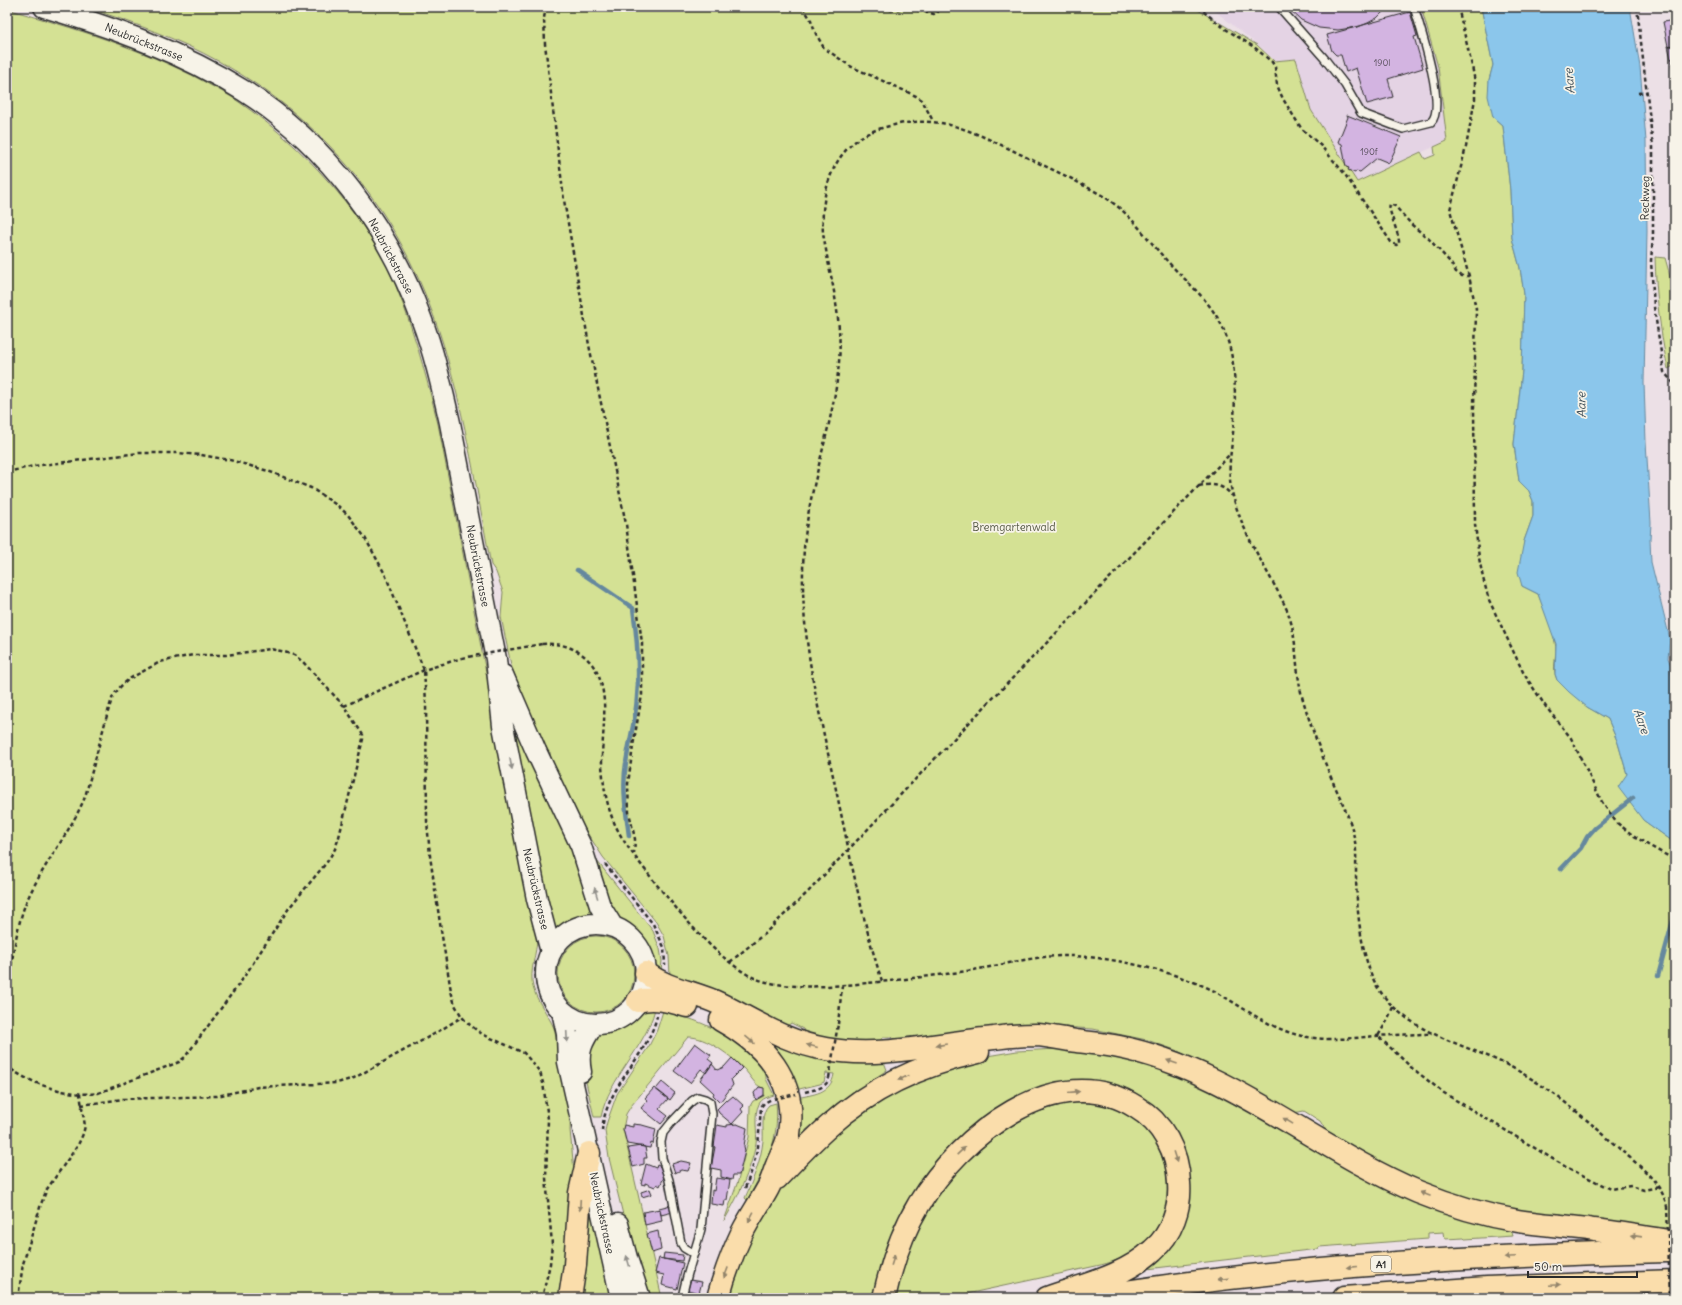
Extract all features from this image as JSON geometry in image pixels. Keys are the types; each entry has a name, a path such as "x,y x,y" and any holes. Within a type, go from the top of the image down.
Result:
{"highway":[{"path":"655,970 663,985 718,1003 765,1029 803,1044 823,1049 861,1053 893,1051 1018,1036 1040,1035 1113,1046 1145,1053 1191,1069 1254,1101 1384,1176 1418,1192 1462,1208 1516,1221 1591,1229 1675,1242"},
{"path":"638,1001 653,999 669,1001 708,1014 736,1029 764,1052 776,1067 788,1094 790,1122 783,1153 768,1187 754,1209 735,1248 722,1281 718,1298"},
{"path":"768,1187 810,1143 845,1112 877,1091 908,1075 947,1060 994,1048 1076,1041"},
{"path":"884,1298 890,1270 898,1248 919,1204 944,1169 976,1137 1015,1110 1035,1101 1054,1095 1086,1091 1116,1096 1130,1102 1151,1118 1169,1142 1179,1172 1180,1191 1172,1224 1154,1250 1139,1262 1122,1271 1047,1298"},
{"path":"570,1298 575,1265 580,1193 589,1152"},
{"name":"A1","path":"1088,1298 1193,1283 1360,1266 1487,1258 1675,1251"},
{"path":"1354,1298 1487,1288 1675,1281"}],"main road":[{"name":"Neubrückstrasse","path":"44,7 150,43 213,73 245,92 299,132 344,181 363,205 383,235 406,281 421,318 432,353 450,423 496,659 503,726 537,899 544,954"},
{"name":"Neubrückstrasse","path":"496,659 536,751 580,846 600,906 613,927"},
{"path":"589,925 613,927 623,933 636,945 644,961 655,970 638,1001 623,1016 614,1021 594,1024 582,1022 554,1011 555,1003 547,984 544,954 562,938 577,928 589,925"},
{"name":"Neubrückstrasse","path":"554,1011 565,1023 568,1062 621,1298"},
{"name":"Neubrückstrasse","path":"594,1024 581,1046 580,1065 589,1108 627,1258 640,1298"}],"lane":[{"path":"1279,7 1324,58 1345,85 1361,113 1396,128 1405,129 1431,122 1434,120 1435,114 1434,74 1414,7"},
{"path":"682,1298 701,1229 712,1114 710,1102 698,1097 692,1100 671,1123 663,1134 661,1142 662,1158 669,1180 681,1243 684,1248 694,1254"}],"path":[{"path":"546,7 544,18 545,44 564,200 588,338 626,524 642,643 642,694 628,784 629,812 635,839 634,855"},
{"path":"803,7 824,48 850,66 922,100 933,121"},
{"path":"876,7 891,10 908,8 934,14 938,12 935,7"},
{"path":"1198,7 1224,28 1254,47 1272,62 1275,67 1277,85 1283,99 1301,128 1321,146 1344,173 1391,242 1396,245 1400,244 1389,208 1390,204 1395,206 1412,225 1429,239 1450,262 1456,272 1462,276 1470,276"},
{"path":"1458,7 1475,82 1475,99 1466,147 1450,210 1470,276 1476,309 1474,407 1475,524 1479,558 1489,600 1524,674 1546,707 1571,738 1602,802 1608,811 1616,822 1630,833 1675,860"},
{"name":"Reckweg","path":"1637,7 1648,92 1653,147 1653,236 1651,261 1657,334 1664,372 1675,385"},
{"path":"1638,93 1648,92"},
{"path":"882,981 875,959 848,849 814,687 803,600 804,542 810,500 836,390 840,357 837,319 823,236 824,211 828,187 833,170 840,156 852,143 868,133 882,128 933,121 953,124 977,133 1046,166 1114,203 1134,223 1152,245 1214,312 1225,331 1232,353 1235,378 1233,433 1230,454 1230,478 1233,497 1255,551 1279,595 1291,621 1294,633 1297,673 1301,693 1315,736 1333,783 1347,813 1354,834 1359,917 1368,963 1374,982 1393,1007 1432,1034 1520,1071 1591,1124 1647,1173 1658,1187 1668,1206 1670,1298"},
{"path":"1646,207 1653,207"},
{"path":"7,472 34,466 132,454 177,453 230,460 268,471 310,488 338,506 364,536 389,582 424,670 426,702 427,821 430,856 451,992 462,1017 470,1025 482,1034 524,1053 540,1072 542,1077 548,1119 546,1178 552,1244 550,1264 542,1298"},
{"path":"730,962 770,929 808,892 1155,529 1199,487 1230,454"},
{"path":"1199,487 1207,484 1216,485 1225,488 1233,497"},
{"path":"1675,563 1671,576 1675,594"},
{"path":"344,706 424,670 462,658 542,644 564,645 585,657 596,671 602,687 604,712 602,764 607,803 621,838 700,935 745,974 765,982 804,986 842,986 934,976 980,969 1039,957 1087,956 1157,971 1213,990 1266,1022 1291,1033 1315,1038 1337,1040 1378,1036 1432,1034"},
{"path":"7,986 22,914 28,897 80,810 85,797 109,708 113,696 121,686 129,679 160,662 193,655 226,656 270,649 294,655 303,662 344,706 363,735 339,837 335,849 327,862 288,908 242,980 186,1057 179,1062 98,1092 80,1094 61,1091 18,1074 7,1066"},
{"path":"601,858 653,924 664,947 655,970"},
{"path":"544,954 535,970 537,983 539,994 554,1011"},
{"path":"745,1190 758,1147 762,1107 764,1103 774,1099 822,1088 826,1085 830,1078 842,986"},
{"path":"1378,1036 1393,1007"},
{"path":"602,1135 606,1113 612,1097 646,1043 654,1026 658,1011"},
{"path":"81,1105 123,1099 217,1096 258,1087 337,1083 354,1078 462,1017"},
{"path":"1378,1036 1412,1068 1444,1093 1566,1167 1611,1189 1631,1186 1644,1190 1658,1187"},
{"path":"18,1298 23,1264 41,1204 47,1189 78,1145 83,1134 85,1126 80,1094"}],"shaded area":[{"path":"1210,7 1421,7 1438,67 1447,141 1356,182 1311,110 1296,59 1274,61 1263,49"}],"green space":[{"name":"Bremgartenwald","path":"85,7 1193,7 1257,45 1274,61 1296,59 1311,110 1357,182 1421,152 1425,159 1435,155 1434,147 1447,141 1438,67 1421,7 1481,7 1493,65 1489,80 1493,117 1503,126 1510,190 1512,238 1520,268 1524,294 1522,371 1514,444 1519,481 1529,491 1533,501 1533,516 1524,541 1522,586 1538,594 1550,624 1556,647 1555,675 1557,680 1587,707 1608,719 1618,743 1643,820 1675,843 1675,1228 1603,1225 1473,1202 1406,1176 1328,1134 1320,1121 1304,1111 1293,1113 1178,1051 1147,1040 1093,1029 1035,1025 898,1043 892,1037 883,1037 880,1041 862,1045 805,1035 803,1029 791,1023 786,1027 724,993 694,981 670,976 669,956 664,936 656,922 603,857 580,822 552,768 550,752 545,754 511,665 501,617 503,592 496,572 491,565 471,457 445,350 429,304 410,261 387,220 361,183 332,148 298,116 261,88 220,62 187,45 137,25"},
{"path":"7,9 82,31 156,58 203,81 239,102 275,129 318,170 337,191 361,223 388,268 404,306 417,345 438,424 537,937 532,974 533,987 537,998 554,1028 571,1110 570,1130 574,1171 568,1245 559,1298 7,1298"},
{"path":"1655,257 1665,258 1669,271 1673,297 1675,324 1675,365 1668,369 1659,313"},
{"path":"514,721 557,808 597,912 592,918 575,922 559,932 550,930 512,723"},
{"path":"597,861 653,931 660,949 662,961 661,971 654,965 645,944 639,936 613,915 592,863"},
{"path":"589,936 603,936 617,942 628,953 634,967 634,981 631,989 623,1001 617,1006 603,1012 589,1012 575,1006 564,995 558,981 558,967 564,953 575,942"},
{"path":"655,1009 650,1023 636,1050 611,1089 601,1117 594,1117 584,1073 591,1039 598,1033 624,1022 638,1011"},
{"path":"663,1011 694,1020 720,1032 744,1049 766,1072 766,1079 774,1095 763,1099 757,1109 756,1144 743,1184 724,1221 738,1181 749,1137 750,1106 753,1101 764,1096 763,1088 755,1083 746,1071 726,1053 703,1040 688,1037 631,1106 626,1114 623,1129 662,1298 646,1298 630,1243 609,1158 605,1131 617,1094 649,1046 657,1030"},
{"path":"758,1034 779,1045 817,1060 884,1062 887,1070 846,1098 806,1130 803,1140 791,1155 797,1098 815,1094 825,1089 832,1081 834,1074 826,1073 824,1082 795,1090 791,1071 779,1062"},
{"path":"1058,1049 1094,1052 1168,1070 1511,1230 1513,1236 1445,1239 1444,1232 1428,1233 1428,1239 1319,1247 1318,1249 1147,1269 1183,1162 1101,1087 968,1137 877,1298 729,1298 734,1278 753,1231 781,1185 870,1102 981,1057 1017,1051"},
{"path":"776,1103 776,1130 770,1154 760,1177 747,1200 745,1198 756,1170 762,1148 764,1112 769,1105"},
{"path":"1070,1103 1099,1104 1127,1114 1143,1127 1155,1143 1163,1161 1167,1181 1166,1201 1161,1220 1150,1237 1130,1254 1101,1265 948,1298 896,1298 902,1269 912,1241 926,1214 942,1190 961,1167 983,1146 1007,1128 1033,1114"},
{"path":"587,1193 613,1298 576,1298"}],"water":[{"name":"Aare","path":"1481,7 1630,7 1640,67 1646,141 1647,231 1644,383 1651,523 1651,562 1670,639 1668,658 1672,668 1671,673 1675,680 1675,843 1643,820 1618,787 1627,774 1618,743 1608,719 1587,707 1557,680 1555,674 1556,644 1538,594 1522,586 1518,572 1524,541 1533,516 1533,501 1529,491 1519,481 1514,444 1522,371 1524,294 1520,268 1512,238 1510,190 1503,126 1493,117 1488,96 1489,80 1493,65"}],"building":[{"path":"1287,7 1388,7 1377,18 1368,23 1358,27 1338,30 1319,28 1301,20"},
{"path":"1410,12 1417,36 1414,37 1423,68 1388,79 1393,97 1367,104 1356,68 1346,72 1341,55 1336,55 1332,51 1327,35"},
{"path":"1675,20 1675,45 1668,46 1663,22"},
{"path":"1675,45 1675,58 1671,59 1668,46"},
{"path":"1675,58 1675,72 1673,72 1671,59"},
{"path":"1347,115 1401,137 1389,163 1377,158 1360,172 1356,171 1355,173 1348,170 1349,168 1346,167 1342,144 1338,142 1348,117"},
{"path":"695,1043 711,1055 708,1059 713,1063 706,1073 701,1069 690,1083 674,1071"},
{"path":"732,1058 742,1068 731,1079 733,1085 720,1102 713,1095 714,1093 700,1080 712,1064 717,1070 724,1067"},
{"path":"662,1082 675,1093 670,1100 656,1089"},
{"path":"759,1087 764,1088 764,1095 756,1100 754,1093"},
{"path":"654,1088 668,1099 659,1109 668,1116 661,1124 641,1108 648,1100 645,1098"},
{"path":"733,1096 744,1106 741,1109 743,1112 732,1124 719,1113 717,1109 726,1100 727,1101"},
{"path":"633,1124 656,1129 653,1144 651,1143 650,1148 627,1144 623,1129 624,1125 633,1127"},
{"path":"737,1124 747,1128 744,1146 745,1151 739,1175 733,1175 732,1180 721,1177 721,1170 711,1168 717,1125 727,1127 727,1125"},
{"path":"641,1146 645,1147 647,1158 644,1158 644,1164 633,1167 628,1148"},
{"path":"681,1161 691,1163 688,1171 681,1170 675,1173 672,1164"},
{"path":"646,1164 656,1168 657,1165 663,1168 664,1177 660,1186 657,1184 655,1187 645,1183 645,1185 641,1184"},
{"path":"716,1178 730,1180 727,1200 725,1200 724,1206 711,1204 712,1190 714,1191"},
{"path":"650,1189 652,1194 642,1197 641,1192"},
{"path":"671,1205 673,1212 661,1215 659,1208"},
{"path":"660,1209 662,1221 645,1225 643,1212"},
{"path":"658,1231 661,1250 652,1253 647,1234"},
{"path":"664,1253 683,1255 682,1261 663,1259"},
{"path":"659,1258 683,1263 677,1289 662,1285 664,1275 655,1273"},
{"path":"690,1280 702,1282 699,1293 688,1290"}],"waterway":[{"path":"577,570 633,608 637,641 638,686 624,781 629,836"},
{"path":"1561,869 1581,848 1587,837 1595,828 1633,798"},
{"path":"1658,976 1675,913"}]}
